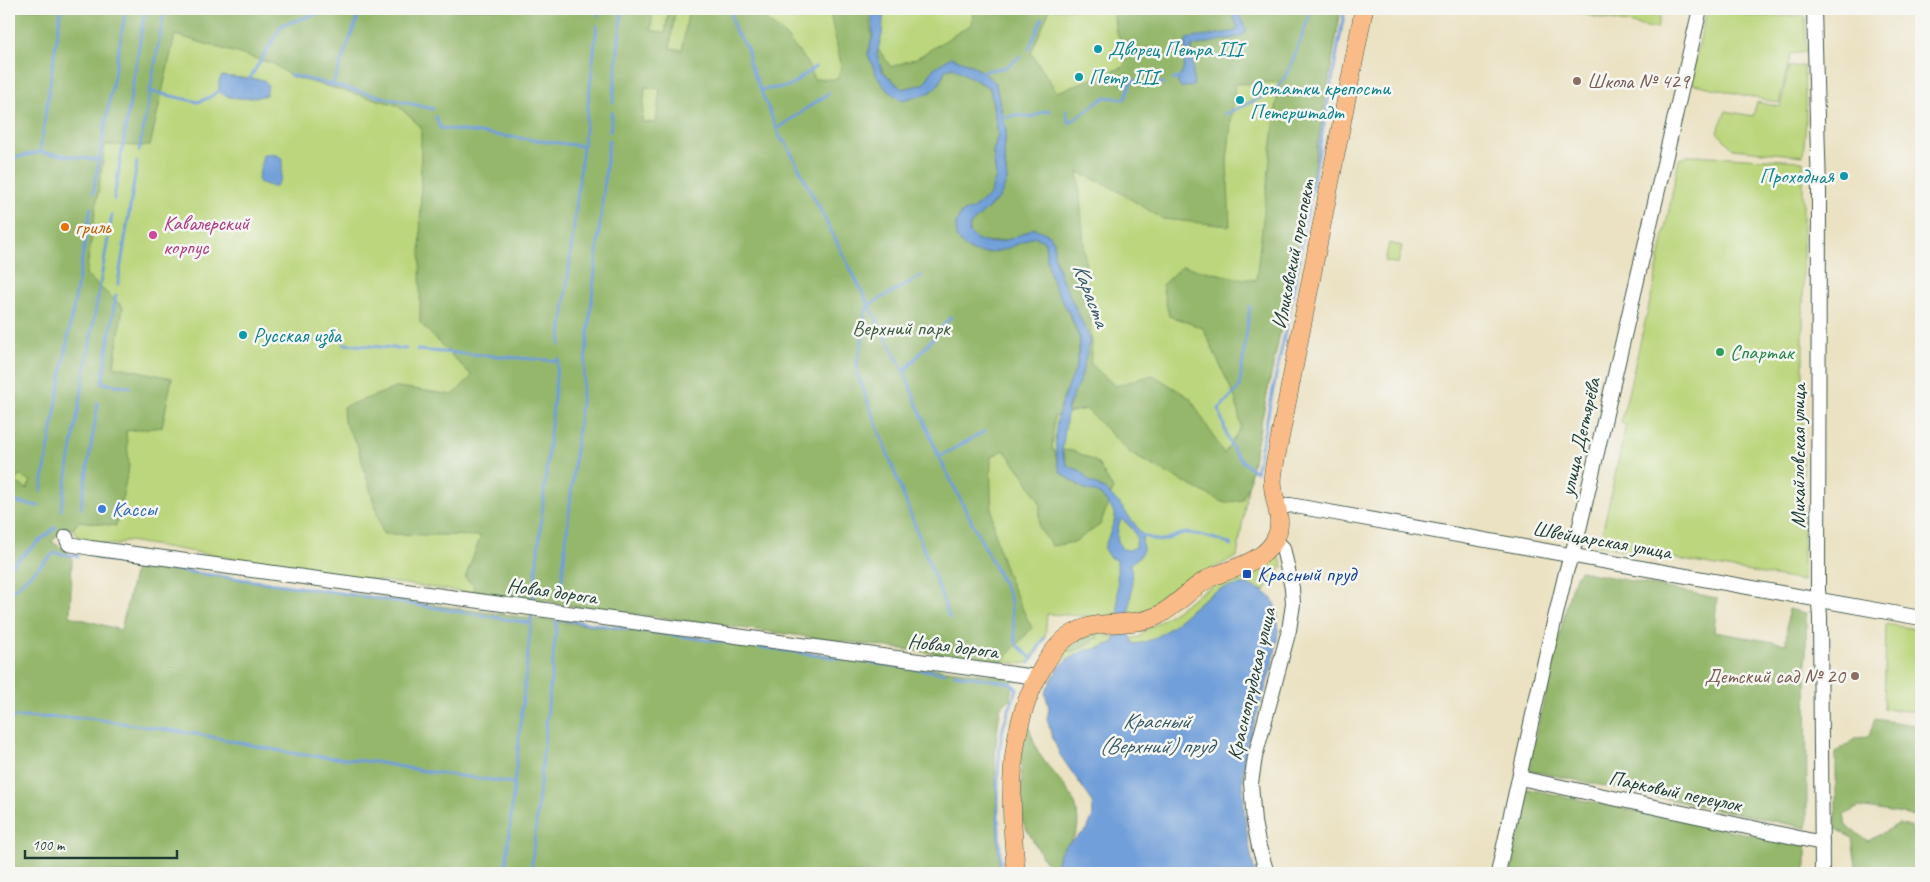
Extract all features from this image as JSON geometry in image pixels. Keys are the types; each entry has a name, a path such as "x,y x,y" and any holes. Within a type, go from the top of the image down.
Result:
{"main road":[{"name":"Иликовский проспект","path":"1277,509 1272,484 1274,468 1364,9"},
{"path":"1016,873 1013,838 1014,754 1019,720 1036,677 1047,659 1066,638 1088,626 1143,620 1157,616 1202,582 1256,558 1275,540 1278,529 1277,509"}],"street":[{"name":"улица Дегтярёва","path":"1498,873 1546,656 1566,572 1573,555 1700,9"},
{"name":"Михайловская улица","path":"1814,9 1819,191 1819,599 1822,873"},
{"name":"Швейцарская улица","path":"1277,509 1290,504 1921,618"},
{"name":"Новая дорога","path":"66,537 69,544 91,548 1036,677"},
{"name":"Краснопрудская улица","path":"1267,873 1258,847 1251,783 1255,757 1289,630 1293,604 1292,588 1282,548 1275,540"},
{"name":"Парковый переулок","path":"1520,778 1822,843"}],"green space":[{"name":"Верхний парк","path":"9,9 1341,9 1308,200 1250,475 1237,557 1192,578 1140,614 1104,617 1047,614 1045,639 1032,661 1022,664 303,570 129,541 124,541 118,545 86,541 77,536 73,529 9,517"},
{"path":"9,9 653,9 651,30 665,33 669,9 757,9 767,21 783,33 806,61 814,79 838,79 841,64 829,9 868,9 872,37 868,54 876,74 886,88 901,100 924,95 934,89 942,79 945,70 952,67 990,88 998,134 993,152 996,177 990,195 973,209 961,213 967,248 1014,246 1034,235 1045,242 1047,260 1080,341 1075,375 1066,393 1059,415 1054,417 1052,449 1054,450 1061,473 1085,489 1100,494 1108,504 1100,525 1074,542 1052,546 1039,528 1040,503 1025,477 1004,450 991,457 992,506 997,542 1010,582 1032,628 1001,662 557,604 550,601 537,602 473,592 474,586 465,578 481,536 383,534 357,444 344,422 343,407 398,387 453,395 472,376 420,323 421,127 397,105 292,77 274,64 175,35 150,146 105,145 86,275 123,307 114,366 172,378 162,427 126,431 129,466 116,526 79,521 73,529 62,526 52,542 67,551 72,560 70,616 121,630 136,565 553,621 1013,678 1010,699 1000,708 995,755 999,873 9,873 9,411 13,412 17,393 9,391","holes":["675,11 688,13 682,50 670,48","645,87 660,89 656,123 642,122","19,475 31,481 27,489 15,482"]},
{"path":"973,9 1050,9 1031,53 1057,92 1123,67 1129,53 1116,32 1113,9 1341,9 1308,200 1250,481 1242,500 1224,503 1131,454 1086,409 1067,413 1090,339 1061,277 1054,255 1054,241 1048,234 983,243 974,239 969,232 970,225 1000,197 1007,180 1004,154 1006,130 995,82 972,65 934,68 924,84 902,89 884,72 878,61 878,49 891,67 917,58 972,24","holes":["1279,82 1256,280 1237,278 1182,266 1162,285 1169,316 1203,328 1236,400 1241,427 1224,454 1190,398 1153,375 1115,386 1090,363 1092,344 1078,172 1111,187 1163,219 1230,226 1227,162 1235,84"]},
{"path":"1556,9 1662,9 1657,29"},
{"path":"1707,9 1745,9 1745,16 1805,16 1806,52 1791,54 1779,103 1690,83"},
{"path":"1804,66 1806,121 1803,156 1733,149 1717,132 1726,111 1753,116 1757,102 1780,107 1789,67"},
{"name":"Спартак","path":"1691,155 1803,161 1803,581 1595,545 1601,539 1626,425 1621,423 1655,280 1679,159"},
{"path":"1389,243 1402,246 1398,264 1385,261"},
{"path":"1062,450 1074,451 1097,462 1113,489 1111,495 1089,481 1081,471 1068,466"},
{"path":"1275,546 1283,567 1270,580 1265,591 1242,586 1223,589 1207,596 1167,631 1152,640 1134,644 1130,638 1140,637 1147,630 1212,586 1230,578 1238,581 1258,572 1257,565"},
{"path":"1580,571 1717,598 1714,632 1786,644 1788,609 1806,613 1807,828 1527,770 1572,584"},
{"path":"1886,624 1921,630 1921,712 1884,709"},
{"path":"1105,630 1107,637 1116,637 1114,642 1067,660 1061,652 1065,647"},
{"path":"1094,631 1098,636 1089,645 1071,651 1067,651 1065,648"},
{"path":"1026,718 1039,754 1068,791 1077,812 1078,827 1076,833 1058,857 1057,862 1063,873 1053,873 1022,821 1021,753"},
{"path":"1875,719 1921,726 1921,817 1859,807 1844,815 1846,826 1868,841 1898,824 1911,827 1917,842 1914,857 1921,861 1921,873 1857,873 1852,838 1836,829 1836,752 1856,738 1868,737"},
{"path":"1523,788 1806,846 1806,873 1503,873"}],"water":[{"name":"Красный (Верхний) пруд","path":"871,9 884,9 882,35 877,54 882,71 902,89 924,84 934,68 951,57 972,65 995,82 1006,130 1004,154 1007,180 1000,197 970,225 969,232 976,239 992,243 1010,239 1034,228 1048,234 1054,241 1054,255 1061,277 1090,339 1081,378 1068,407 1062,453 1068,466 1081,471 1089,481 1104,489 1118,502 1142,535 1143,550 1140,556 1131,564 1132,585 1129,631 1134,644 1145,642 1166,631 1203,599 1216,591 1238,585 1249,585 1260,590 1273,601 1278,618 1277,641 1272,667 1245,756 1243,785 1245,815 1255,873 1128,873 1120,870 1063,873 1059,869 1057,862 1059,854 1065,846 1087,830 1093,815 1092,801 1060,755 1047,719 1049,708 1045,692 1058,668 1067,660 1083,651 1100,648 1114,642 1118,627 1117,560 1109,557 1104,549 1115,519 1115,513 1100,494 1085,489 1061,473 1056,452 1058,414 1077,364 1079,338 1053,283 1045,242 1034,236 1002,250 984,253 975,252 967,248 956,237 956,224 961,213 973,209 990,195 996,177 993,152 998,134 990,88 952,67 945,70 942,79 934,89 924,95 901,100 886,89 876,74 868,54 873,35","holes":["1121,519 1134,531 1136,543 1135,547 1130,550 1122,549 1120,546 1118,531"]},
{"path":"1229,9 1236,9 1246,29 1245,34 1239,37 1193,46 1191,51 1194,85 1181,87 1178,84 1178,78 1183,70 1186,39 1236,31 1238,27"},
{"path":"222,76 264,80 268,86 266,95 234,98 223,94 219,91 219,81"},
{"path":"263,155 277,155 283,159 281,179 276,186 272,187 259,182 258,179"}],"waterway":[{"path":"40,152 61,9"},
{"path":"93,193 126,9"},
{"path":"114,199 145,9"},
{"path":"139,151 165,9"},
{"path":"250,78 282,25 332,9"},
{"path":"333,84 361,9"},
{"path":"598,15 599,9"},
{"path":"613,102 622,9"},
{"path":"731,9 735,29 747,48 749,62 781,139 786,143 869,305 865,316 864,332 857,362 857,373 950,618"},
{"path":"1277,88 1292,63 1311,9"},
{"path":"1250,307 1239,388 1219,409 1235,452 1240,459 1256,472 1291,303 1345,9"},
{"path":"1029,49 1042,19"},
{"path":"560,345 597,26"},
{"path":"981,72 1006,67 1020,57"},
{"path":"761,90 790,86 815,67"},
{"path":"290,75 433,109"},
{"path":"1173,80 1178,78"},
{"path":"1066,111 1069,123 1105,97 1125,99 1132,80 1149,85 1163,83"},
{"path":"149,91 198,102 219,91"},
{"path":"777,129 829,93"},
{"path":"1225,114 1262,97"},
{"path":"1003,118 1016,115 1032,117 1045,111 1050,111"},
{"path":"610,132 612,112"},
{"path":"436,117 440,128 582,146"},
{"path":"560,597 609,140"},
{"path":"9,159 40,152 99,160"},
{"path":"118,284 137,162"},
{"path":"41,491 91,208"},
{"path":"61,510 112,215"},
{"path":"921,276 869,305 904,372 951,317"},
{"path":"116,295 102,383 130,387"},
{"path":"344,344 406,349"},
{"path":"417,350 558,361"},
{"path":"533,600 558,358"},
{"path":"904,372 939,457 1010,597 1016,644 1032,659 1029,664"},
{"path":"81,508 98,403"},
{"path":"939,457 985,431"},
{"path":"9,501 39,506"},
{"path":"9,567 56,527"},
{"path":"1142,535 1158,540 1166,540 1180,534 1191,533 1217,539 1231,545"},
{"path":"9,594 54,553 78,556"},
{"path":"96,558 122,562"},
{"path":"138,565 335,592 530,623"},
{"path":"505,873 532,613"},
{"path":"531,873 557,619 945,673"},
{"path":"1032,659 1044,638"},
{"path":"954,674 1010,683 1017,689 1007,714 999,756 998,806 1001,873"},
{"path":"9,717 88,718 202,735 296,754 375,762 430,772 514,783"}],"place":[{"name":"Дворец Петра III","path":"1098,49"},
{"name":"Петр III","path":"1079,77"},
{"name":"Школа № 429","path":"1577,81"},
{"name":"Остатки крепости Петерштадт","path":"1240,100"},
{"name":"Проходная","path":"1844,176"},
{"name":"гриль","path":"65,227"},
{"name":"Кавалерский корпус","path":"153,235"},
{"name":"Русская изба","path":"243,335"},
{"name":"Спартак","path":"1720,352"},
{"name":"Кассы","path":"102,509"},
{"name":"Красный пруд","path":"1247,574"},
{"name":"Детский сад № 20","path":"1855,676"}],"water label":[{"name":"Караста","path":"1091,295"}]}
